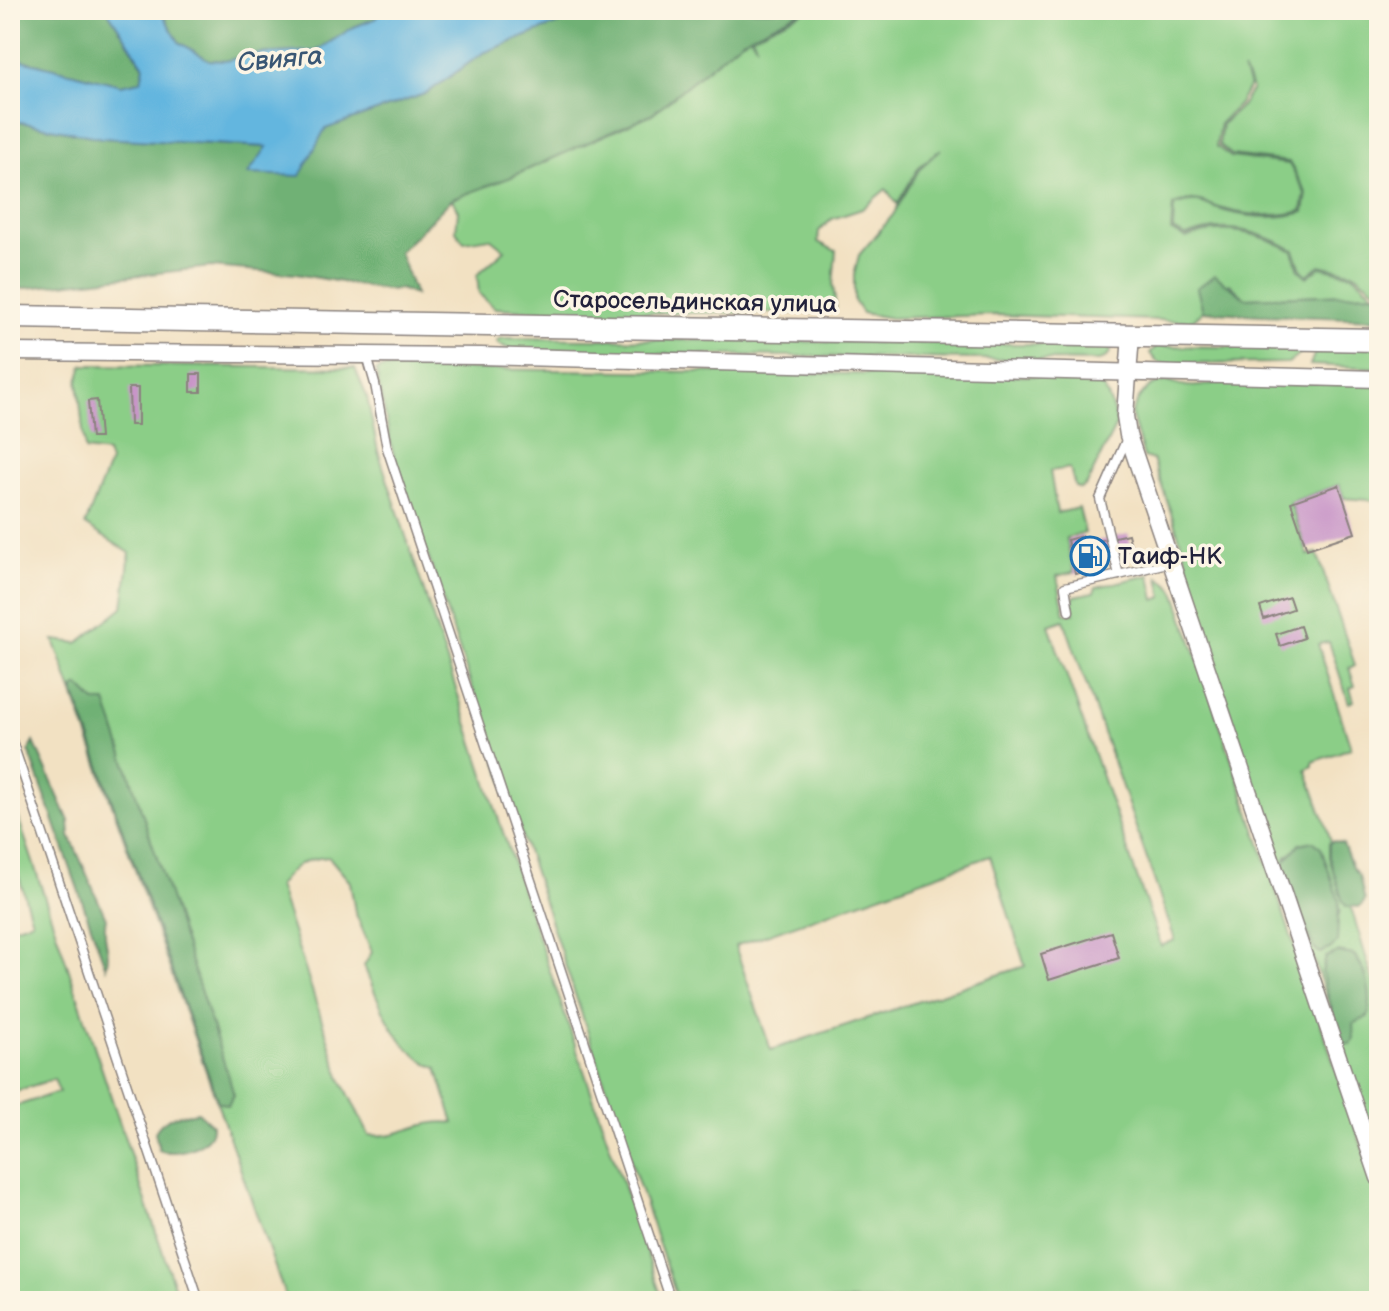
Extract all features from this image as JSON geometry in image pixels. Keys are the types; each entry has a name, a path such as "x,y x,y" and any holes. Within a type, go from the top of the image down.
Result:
{"main road":[{"name":"Старосельдинская улица","path":"10,317 1379,340"}],"street":[{"path":"1131,335 1125,416 1128,435 1379,1178"},
{"path":"10,352 367,356 1379,379"}],"lane":[{"path":"367,356 387,448 671,1301"},
{"path":"1119,575 1100,499 1128,435"},
{"path":"1069,611 1065,587 1171,562"},
{"path":"10,735 199,1301"}],"green space":[{"path":"10,10 107,10 144,67 141,81 121,85 10,57"},
{"path":"160,10 381,10 377,18 354,27 316,51 255,54 225,61 209,60 179,42"},
{"path":"593,10 804,10 742,40 652,114 511,177 452,199 399,252 415,295 400,289 386,290 296,274 211,267 10,290 10,120 102,138 268,147 249,174 325,129 427,93 483,53"},
{"path":"807,10 1379,10 1379,292 1355,273 1320,265 1307,275 1301,269 1294,250 1255,233 1214,229 1186,236 1173,230 1174,206 1192,202 1257,216 1276,217 1304,212 1307,194 1289,162 1232,155 1219,145 1222,124 1242,105 1252,89 1243,70 1249,87 1239,104 1220,123 1216,146 1231,157 1289,164 1305,193 1302,211 1255,215 1201,201 1190,201 1173,205 1171,231 1186,238 1213,231 1254,235 1293,251 1299,270 1307,277 1320,267 1354,275 1374,293 1245,298 1230,284 1197,288 1203,311 1192,321 995,315 891,318 862,313 854,301 854,275 859,255 893,215 920,168 941,149 919,167 897,204 886,189 862,209 832,219 819,231 818,242 836,251 833,285 836,308 813,313 574,313 495,308 479,294 477,275 505,250 490,238 464,242 456,231 458,211 452,199 511,177 652,114 742,40 750,36 757,46 752,36"},
{"path":"1215,275 1245,298 1379,294 1379,319 1203,311 1197,288"},
{"path":"497,340 1106,345 1111,350 1099,361 541,352 512,350 498,344"},
{"path":"1157,346 1308,348 1288,363 1163,364 1150,353"},
{"path":"1379,346 1379,368 1310,365 1315,352 1321,347"},
{"path":"83,365 355,368 367,397 378,451 521,887 663,1301 287,1301 54,640 78,643 123,607 130,553 85,525 110,462 107,453 85,450 78,381","holes":["329,857 350,882 355,912 372,952 364,966 376,996 391,1025 410,1050 437,1068 454,1123 431,1123 392,1134 369,1135 341,1079 278,886 300,864"]},
{"path":"382,368 1057,376 1081,378 1100,386 1108,396 1117,423 1087,484 1081,489 1075,487 1070,468 1050,471 1057,513 1079,508 1085,533 1066,538 1074,572 1057,576 1065,614 1074,613 1071,602 1075,596 1094,592 1096,587 1150,575 1155,600 1163,597 1159,577 1176,594 1379,1197 1379,1301 678,1301 392,449 376,371","holes":["1064,620 1175,940 1161,946 1049,625","990,856 1025,966 771,1050 735,946"]},
{"path":"1169,381 1193,386 1216,382 1379,383 1379,501 1344,498 1339,485 1290,502 1308,555 1317,553 1355,665 1349,668 1355,686 1350,688 1354,701 1349,703 1329,642 1318,644 1351,748 1313,762 1313,766 1306,769 1379,1000 1379,1134 1372,1132 1188,589 1187,560 1153,460 1144,457 1131,414 1145,391","holes":["1288,855 1340,910 1336,925 1319,952 1313,947 1285,872 1283,864","1354,955 1364,970 1368,985 1361,1019 1353,1024 1328,991 1322,972"]},
{"path":"79,686 95,702 106,702 229,1078 234,1095 228,1105 218,1102 73,689"},
{"path":"34,742 69,821 70,836 106,918 106,968 29,751"},
{"path":"10,793 179,1301 10,1301 10,1108 59,1092 54,1079 10,1093 10,928 32,921 10,847"},
{"path":"1313,841 1321,848 1339,901 1337,942 1320,953 1313,947 1283,863 1299,844"},
{"path":"1329,843 1343,844 1359,876 1365,901 1360,907 1346,906 1343,902 1329,857"},
{"path":"1338,952 1354,955 1366,976 1369,992 1368,1017 1353,1024 1351,1044 1345,1044 1335,1022 1322,972 1326,957"},
{"path":"198,1112 212,1125 207,1139 183,1151 159,1150 155,1132 163,1122"}],"water":[{"name":"Свияга","path":"107,10 160,10 179,42 209,60 225,61 255,54 316,51 354,27 377,18 381,10 593,10 483,53 427,93 325,129 300,176 248,174 267,147 102,138 10,120 10,57 121,85 141,81 144,66"}],"building":[{"path":"191,374 201,374 201,392 191,392"},
{"path":"129,388 138,388 138,425 130,425"},
{"path":"97,400 100,438 91,438 88,401"},
{"path":"1339,485 1355,533 1307,549 1291,502"},
{"name":"Таиф-НК","path":"1128,534 1132,550 1087,561 1089,571 1075,574 1067,540 1082,536 1084,544"},
{"path":"1289,597 1293,609 1264,619 1260,607"},
{"path":"1300,626 1304,638 1280,646 1276,634"},
{"path":"1111,932 1119,958 1049,980 1041,954"}],"place":[{"name":"Таиф-НК","path":"1090,556"}]}
